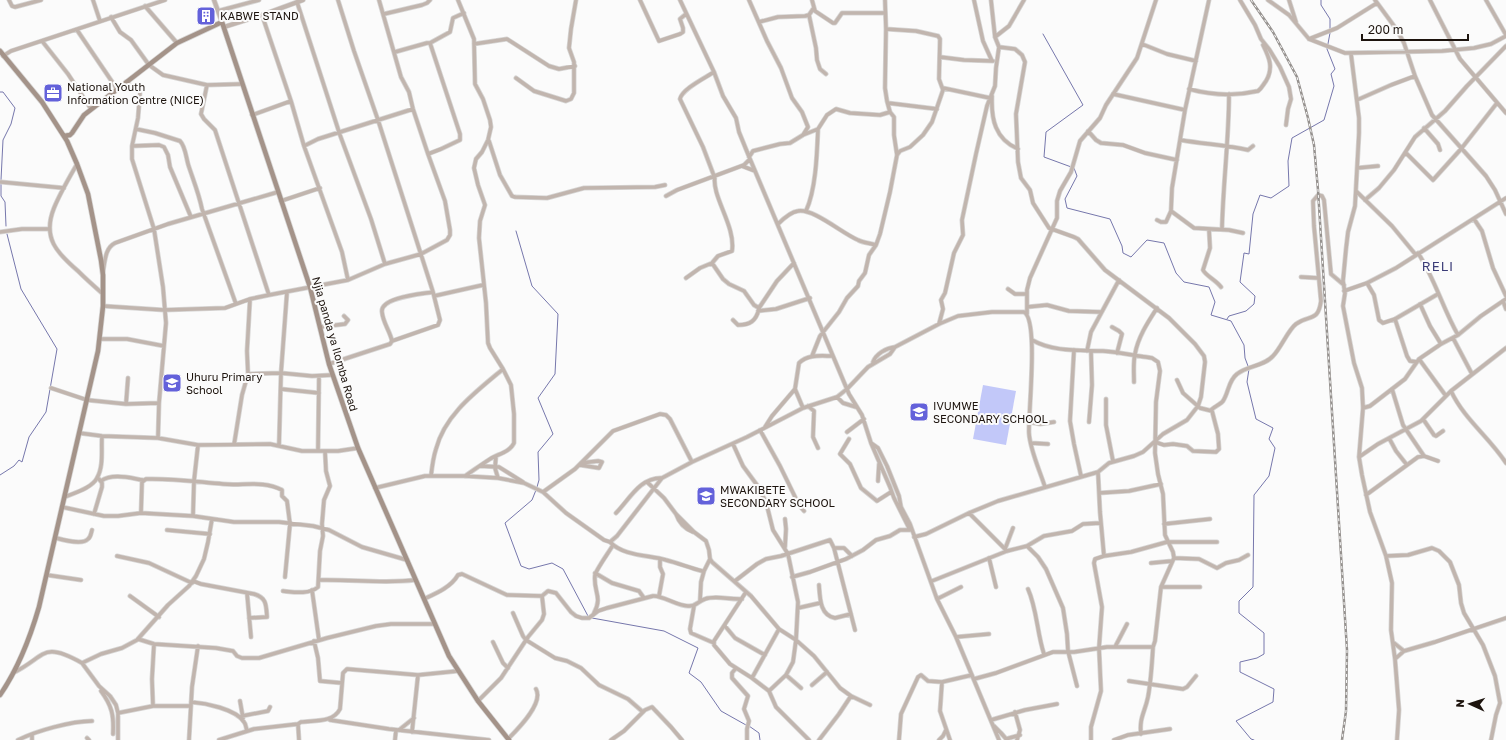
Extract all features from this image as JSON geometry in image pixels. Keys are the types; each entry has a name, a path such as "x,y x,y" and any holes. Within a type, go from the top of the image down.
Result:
{"main road":[{"path":"64,136 72,133 82,118 91,109 177,43 198,32 223,24"},
{"name":"Njia panda ya Ilomba Road","path":"223,24 310,288 332,375 358,448 442,642 458,671 478,701 509,739"},
{"path":"0,695 13,673 32,629 47,575 100,339 103,306 103,275 101,260 88,194 77,164 64,136 42,102 2,53"}],"street":[{"path":"9,0 12,6 15,7 42,0"},
{"path":"93,0 100,21"},
{"path":"2,53 77,30 111,17 165,0"},
{"name":"Njia panda ya Ilomba Road","path":"214,0 223,24"},
{"path":"218,11 257,0"},
{"path":"223,24 262,15 303,0"},
{"path":"329,364 390,344 392,341 439,324 440,320 421,254 338,0"},
{"path":"103,306 164,310 219,309 250,299 348,280 385,264 421,254 447,240 450,235 449,219 445,201 413,109 409,92 401,77 379,0"},
{"path":"384,14 422,5 430,0"},
{"path":"458,0 473,34 475,84 483,99 491,127 488,140 482,152 476,159 474,168 485,204 480,221 479,238 486,303 488,343 511,385 515,438 512,447 465,476"},
{"path":"516,78 534,91 566,101 571,99 574,93 575,66 574,59 569,48 576,0"},
{"path":"640,0 659,40 683,32 680,19 686,14"},
{"path":"680,0 714,72 723,96 736,118 739,132 810,298 832,356 844,379 847,389 864,419 871,443 891,492 912,533"},
{"path":"750,0 781,68 792,98 799,107 808,125 803,135"},
{"path":"759,22 778,17 802,17 809,15 813,9 812,0"},
{"path":"885,0 885,96 890,112 894,117 894,135 897,156"},
{"path":"974,0 983,41 992,61"},
{"path":"939,324 943,309 942,298 945,293 954,253 963,235 962,220 976,154 990,98 995,86 995,74 1000,47 995,36 991,0"},
{"path":"995,36 1009,26 1024,0"},
{"path":"1045,487 1029,433 1032,340 1026,307 1030,278 1057,217 1056,206 1059,195 1072,172 1080,141 1100,118 1106,104 1137,58 1156,0"},
{"path":"1157,220 1166,222 1171,211 1172,188 1185,110 1209,0"},
{"path":"1189,89 1207,93 1229,94 1258,91 1268,78 1271,66 1252,19 1240,0"},
{"path":"1268,0 1289,15 1309,39 1334,50 1351,54 1455,50 1487,45 1506,36 1486,0"},
{"path":"1289,0 1296,22"},
{"path":"1430,0 1460,59 1506,113"},
{"path":"1309,39 1337,28 1376,1 1401,37 1408,51 1415,76 1429,110 1435,120 1486,176 1506,214"},
{"path":"297,2 339,132 371,219 385,264"},
{"path":"145,6 177,43"},
{"path":"813,9 830,22 834,23 842,13 886,13"},
{"path":"395,52 430,43 450,32 453,18 464,14"},
{"path":"262,15 292,101 304,146 342,252 348,280"},
{"path":"809,15 817,60 820,68 826,74"},
{"path":"111,17 120,32 132,40 149,65 164,75 207,85 242,84"},
{"path":"812,356 818,340 839,312 847,298 858,286 867,268 869,255 876,245 880,234 897,156 900,150 910,147 926,132 937,109 943,88 939,79 940,39 938,36 916,31 886,29"},
{"path":"77,30 117,89"},
{"path":"474,44 507,39 549,66 559,69 575,66"},
{"path":"1261,39 1273,56 1289,87 1291,99 1286,125"},
{"path":"42,41 68,74 91,109"},
{"path":"428,154 441,150 458,141 460,134 430,43"},
{"path":"1142,44 1167,54 1196,61"},
{"path":"1365,200 1379,188 1406,153 1415,137 1445,111 1506,46"},
{"path":"792,577 810,572 852,556 876,540 890,536 900,530 926,534 968,513 998,501 1098,472 1106,464 1139,454 1163,434 1185,422 1198,406 1203,389 1206,367 1205,358 1195,344 1170,318 1158,308 1105,270 1078,239 1064,233 1051,230 1033,203 1030,190 1021,178 1016,136 1016,114 1025,62 1019,52 1015,49 1000,47"},
{"path":"1351,54 1359,118 1355,206 1348,232 1344,285 1344,311 1354,363 1362,388 1363,408 1359,457 1366,494 1386,556 1392,583 1390,624 1395,659 1399,710 1397,740"},
{"path":"940,57 964,60 998,60"},
{"path":"686,278 700,268 712,263 718,256 731,252 732,249 733,241 724,211 714,186 714,176 703,147 680,103 682,94 714,72"},
{"path":"1357,100 1390,85 1415,76"},
{"path":"126,82 140,92 140,105 132,146 133,165 143,191 154,229 166,323 162,386 159,403 158,438"},
{"path":"207,85 201,114 215,130 269,295"},
{"path":"943,88 990,98"},
{"path":"993,93 994,124 1006,142 1018,149"},
{"path":"1113,94 1185,110"},
{"path":"1222,229 1229,94"},
{"path":"252,115 292,101"},
{"path":"888,103 937,109"},
{"path":"1406,153 1433,180 1461,149 1497,103"},
{"path":"304,146 318,139 413,109"},
{"path":"806,211 811,200 816,165 818,129 827,114 836,109 850,114 880,115 890,112"},
{"path":"1424,128 1438,144 1440,150"},
{"path":"136,129 155,133 182,142 188,166 200,195 202,209 236,304"},
{"path":"666,196 677,190 747,163 753,151 790,143 803,135 818,129"},
{"path":"1088,131 1101,143 1123,145 1145,153 1177,160"},
{"path":"488,140 500,175 512,196 515,197 547,198 584,188 655,187 664,185"},
{"path":"1180,140 1248,150 1253,146"},
{"path":"132,146 159,145 164,147 168,155 170,167 191,217"},
{"path":"77,164 53,209 49,229 53,244 60,254 103,294"},
{"path":"741,166 747,167 756,172"},
{"path":"1357,168 1378,166"},
{"path":"1,182 64,188"},
{"path":"281,201 320,188"},
{"path":"1356,191 1392,226 1417,254 1433,280 1438,294 1458,335"},
{"path":"103,275 107,252 110,246 115,243 191,217 278,192"},
{"path":"1177,380 1183,393 1201,409 1211,410 1222,402 1232,379 1244,370 1261,365 1271,358 1281,347 1295,325 1313,317 1318,313 1321,301 1313,201 1318,195 1320,195 1324,200 1331,274 1344,285"},
{"path":"1344,291 1367,283 1396,268 1506,198"},
{"path":"778,224 794,212 802,210 824,219 839,230 858,240 876,245"},
{"path":"1171,211 1194,228 1222,229 1243,233"},
{"path":"1474,219 1482,231 1492,268 1506,296"},
{"path":"2,232 10,230 49,229"},
{"path":"1209,229 1210,248 1203,270 1204,273 1214,279 1221,287"},
{"path":"712,263 723,279 729,284 744,291 759,310 776,309 810,298"},
{"path":"733,320 738,325 748,324 754,320 777,281 794,263"},
{"path":"1301,277 1318,278"},
{"path":"1089,422 1092,385 1089,337 1100,312 1118,280"},
{"path":"1367,283 1374,295 1380,322 1384,323 1395,319 1438,294"},
{"path":"392,341 383,320 381,311 386,302 399,298 433,294 483,285"},
{"path":"1008,289 1015,294 1027,294"},
{"path":"279,446 281,373 287,292"},
{"path":"234,445 242,396 248,374 247,351 250,299"},
{"path":"1363,408 1370,406 1392,389 1408,375 1418,360 1441,344 1458,335 1481,316 1505,300 1506,309"},
{"path":"1420,304 1430,326 1441,344"},
{"path":"1026,307 1047,305 1068,311 1100,312"},
{"path":"1134,382 1135,355 1142,333 1158,308"},
{"path":"592,616 599,600 595,589 595,573 611,543 662,478 803,408 837,397 847,389 873,362 890,354 895,347 939,324 958,316 979,313 1014,311 1027,314"},
{"path":"320,327 345,324 348,320 344,316"},
{"path":"1395,319 1407,356 1410,360 1418,360"},
{"path":"1112,328 1119,330 1122,334 1117,353"},
{"path":"1452,338 1472,374"},
{"path":"100,339 128,339 164,346"},
{"path":"1032,340 1045,345 1074,350 1117,353 1152,358 1158,362 1160,367 1156,402 1155,442 1157,468 1164,500 1164,524 1167,542 1172,548 1173,560 1161,587 1150,684 1146,704 1140,720 1141,734"},
{"path":"1359,457 1423,419 1451,391 1506,348"},
{"path":"1074,350 1070,421 1072,438 1081,476"},
{"path":"765,428 795,390 799,363 802,360 812,356 832,356"},
{"path":"1418,360 1446,396"},
{"path":"431,476 439,439 457,410 503,369"},
{"path":"248,374 281,373 319,376 332,375"},
{"path":"318,451 319,376"},
{"path":"126,404 128,378"},
{"path":"844,379 854,382"},
{"path":"51,388 87,400 126,404 159,403"},
{"path":"281,389 319,393"},
{"path":"1392,389 1402,422 1424,456"},
{"path":"795,390 803,408"},
{"path":"1451,391 1457,403 1469,420 1493,445 1506,463"},
{"path":"837,397 843,403 856,406"},
{"path":"1106,399 1106,425 1113,462"},
{"path":"808,406 814,411 813,437 818,448"},
{"path":"1155,442 1164,445 1173,444 1187,446 1193,451 1217,452 1219,446 1218,434 1214,414 1211,410"},
{"path":"543,492 581,464 613,431 662,414 666,415 670,419 692,462"},
{"path":"847,432 864,419"},
{"path":"1423,419 1434,435 1436,436 1443,431"},
{"path":"1029,422 1040,424 1054,422"},
{"path":"760,430 780,466 799,506 804,512"},
{"path":"79,433 102,436 158,438 198,445 260,444 279,446 295,451 325,451 358,448"},
{"path":"65,497 85,488 97,478 100,466 102,436"},
{"path":"1389,438 1396,451 1407,465"},
{"path":"849,439 840,454 850,464 861,488 877,501 891,492"},
{"path":"871,443 878,448 887,466 932,581 937,599 956,637 1000,740"},
{"path":"1031,443 1048,444"},
{"path":"733,444 743,466 757,485 766,502 770,511 773,530 788,554 798,608 793,662 786,675 769,691"},
{"path":"193,516 194,481 198,445"},
{"path":"282,591 303,592 318,587 325,498 330,486 326,471 325,451"},
{"path":"496,456 495,466 498,478"},
{"path":"1366,494 1418,457 1424,456 1438,461"},
{"path":"598,461 602,462 599,468 581,464 598,461"},
{"path":"878,481 879,462"},
{"path":"480,466 495,466 509,472 524,483 543,492 566,513 604,540 631,553 704,571"},
{"path":"1098,472 1100,523 1104,556"},
{"path":"375,488 414,478 431,476 498,478 524,483"},
{"path":"101,481 107,477 128,477 143,480 156,479 222,484 259,484 282,490 282,496 287,501 290,524 285,577"},
{"path":"94,514 101,493 102,483 97,478"},
{"path":"616,513 638,488 654,478 662,478"},
{"path":"141,513 143,480"},
{"path":"646,482 666,500 676,514 694,532 706,541 710,550 710,559 704,571 701,582 700,601"},
{"path":"1099,493 1129,490 1161,484"},
{"path":"62,507 94,514 118,516 141,513 322,527 362,547 407,560"},
{"path":"968,513 1006,550"},
{"path":"82,663 101,654 122,648 138,639 168,606 193,582 204,559 212,519"},
{"path":"785,519 785,548"},
{"path":"1164,524 1210,520"},
{"path":"932,581 1006,550 1027,546 1044,536 1072,531 1082,524 1100,523"},
{"path":"1006,550 1013,528"},
{"path":"56,538 85,541 90,538 92,530"},
{"path":"167,530 210,534"},
{"path":"735,581 766,559 788,554 828,540 834,548 855,630"},
{"path":"1092,740 1091,727 1101,691 1099,648 1102,607 1094,560 1098,557 1131,552 1167,542 1217,542"},
{"path":"1027,546 1034,552 1046,568 1061,603 1067,634 1068,651 1077,686"},
{"path":"834,548 845,549 852,556"},
{"path":"1386,556 1408,555 1432,548 1442,554 1450,562 1460,589 1462,610 1474,629 1494,670 1499,700 1491,740"},
{"path":"1151,563 1199,559 1216,568 1248,555"},
{"path":"117,556 149,563 193,582 262,597 267,617 249,618"},
{"path":"988,558 996,587"},
{"path":"660,559 660,567 663,574 660,596"},
{"path":"710,559 718,568 746,592 779,629 796,640 814,656 840,688 851,696 870,705"},
{"path":"595,573 615,584 639,591 644,598"},
{"path":"424,599 448,586 454,582 458,575 462,574 507,594 542,596 548,591 556,593 576,616 582,618 592,616 598,611 607,608 653,596 660,596 682,606 694,606 700,601 708,598 742,599"},
{"path":"47,575 81,580"},
{"path":"319,580 341,579 400,582 415,580"},
{"path":"819,586 820,603 824,611 833,618 851,614"},
{"path":"937,599 961,587"},
{"path":"1161,587 1200,587"},
{"path":"1028,589 1044,654"},
{"path":"312,590 319,640"},
{"path":"714,643 746,592"},
{"path":"247,593 251,637"},
{"path":"130,596 159,617"},
{"path":"478,701 501,678 526,640 544,618 544,601 542,596"},
{"path":"798,608 820,603"},
{"path":"694,606 690,629 691,633 714,643 722,655 736,668 769,691 776,707 809,740"},
{"path":"513,613 521,634 526,640 555,658 567,661 581,668 599,685 628,699 643,712"},
{"path":"1395,659 1404,651 1506,618"},
{"path":"138,639 154,644 198,646 233,652 242,658 259,658 319,640 383,624 435,624"},
{"path":"1115,647 1127,624"},
{"path":"725,626 735,638 765,655"},
{"path":"752,678 779,629"},
{"path":"956,637 989,634"},
{"path":"314,642 318,658 320,681 342,683"},
{"path":"493,642 503,663 508,668"},
{"path":"1393,642 1404,651"},
{"path":"153,706 152,678 154,644"},
{"path":"189,740 191,704 198,646"},
{"path":"974,679 996,673 1044,654 1059,651 1074,652 1099,648 1153,647"},
{"path":"13,673 30,664 39,655 50,651 60,652 82,663 99,686 110,705 113,718 113,734"},
{"path":"736,668 732,673 732,678 748,696 744,709 749,721 747,740"},
{"path":"328,719 337,714 340,709 343,673 347,669 418,675 458,671"},
{"path":"812,685 827,672"},
{"path":"899,740 901,714 918,677 922,675 928,681 942,682 972,674"},
{"path":"412,732 418,675"},
{"path":"786,675 801,688"},
{"path":"1129,681 1183,689 1187,687 1196,676"},
{"path":"942,682 940,711 950,740"},
{"path":"99,686 114,700 118,713 118,740"},
{"path":"509,739 535,706 538,696 536,689"},
{"path":"819,740 840,714 851,696"},
{"path":"240,701 242,716 247,731"},
{"path":"118,713 153,706 210,704 222,708 244,721"},
{"path":"991,720 1015,712 1057,704"},
{"path":"242,716 268,711 270,707"},
{"path":"611,740 624,731 649,707 654,709 672,727 682,740"},
{"path":"1015,712 1020,727 1020,735 1018,740"},
{"path":"396,730 414,718"},
{"path":"219,740 247,731 328,719 396,730 477,740 489,740"},
{"path":"18,740 32,734 73,722 92,721"},
{"path":"298,724 299,740"},
{"path":"993,726 999,730 1006,740 1020,735"},
{"path":"1114,740 1128,735 1170,729"},
{"path":"395,740 396,730"},
{"path":"939,740 946,730"},
{"path":"32,734 32,740"},
{"path":"1128,735 1130,740"}],"shaded area":[{"path":"983,385 1016,391 1006,445 973,439"}],"waterway":[{"path":"1321,0 1321,5 1330,19 1330,30"},
{"path":"1227,319 1229,316 1246,311 1254,304 1255,296 1240,282 1244,253 1249,254 1253,214 1260,195 1271,198 1289,186 1288,161 1292,138 1324,120 1334,86 1331,74 1335,69 1327,49 1330,33"},
{"path":"1043,34 1083,105 1046,132 1044,157 1074,168 1077,176 1065,199 1067,208 1110,219 1122,246 1123,253 1131,257 1147,240 1164,243 1176,273 1184,282 1209,287 1215,302 1211,315 1231,321 1244,345 1245,358 1248,366"},
{"path":"0,92 3,92 15,108 11,124 3,140 1,180"},
{"path":"1,183 1,196 5,202 6,226"},
{"path":"516,231 532,286 558,314 555,374 538,398 553,434 538,452 539,480 537,487"},
{"path":"0,475 14,466 19,460 22,462 29,437 46,412 57,349 21,289 7,234"},
{"path":"1249,369 1247,382 1256,419 1273,428 1269,439 1275,448 1269,476 1254,495 1253,587 1239,601 1239,613 1264,633 1264,654 1257,658 1240,662 1240,672 1274,689 1273,702 1236,721 1251,739 1254,740"},
{"path":"536,490 532,500 505,523 521,566 529,569 552,563 563,569 588,616"},
{"path":"592,618 664,631 698,648 689,673 701,682 721,711 746,725"},
{"path":"749,726 759,733 760,740"}],"railway":[{"path":"1251,0 1273,32 1297,77 1314,145 1347,650 1346,711 1342,740"}],"place":[{"name":"KABWE STAND","path":"206,16"},
{"name":"National Youth Information Centre (NICE)","path":"53,93"},
{"name":"Uhuru Primary School","path":"172,383"},
{"name":"IVUMWE SECONDARY SCHOOL","path":"919,412"},
{"name":"MWAKIBETE SECONDARY SCHOOL","path":"706,496"}],"district":[{"name":"RELI","path":"1438,266"}]}
